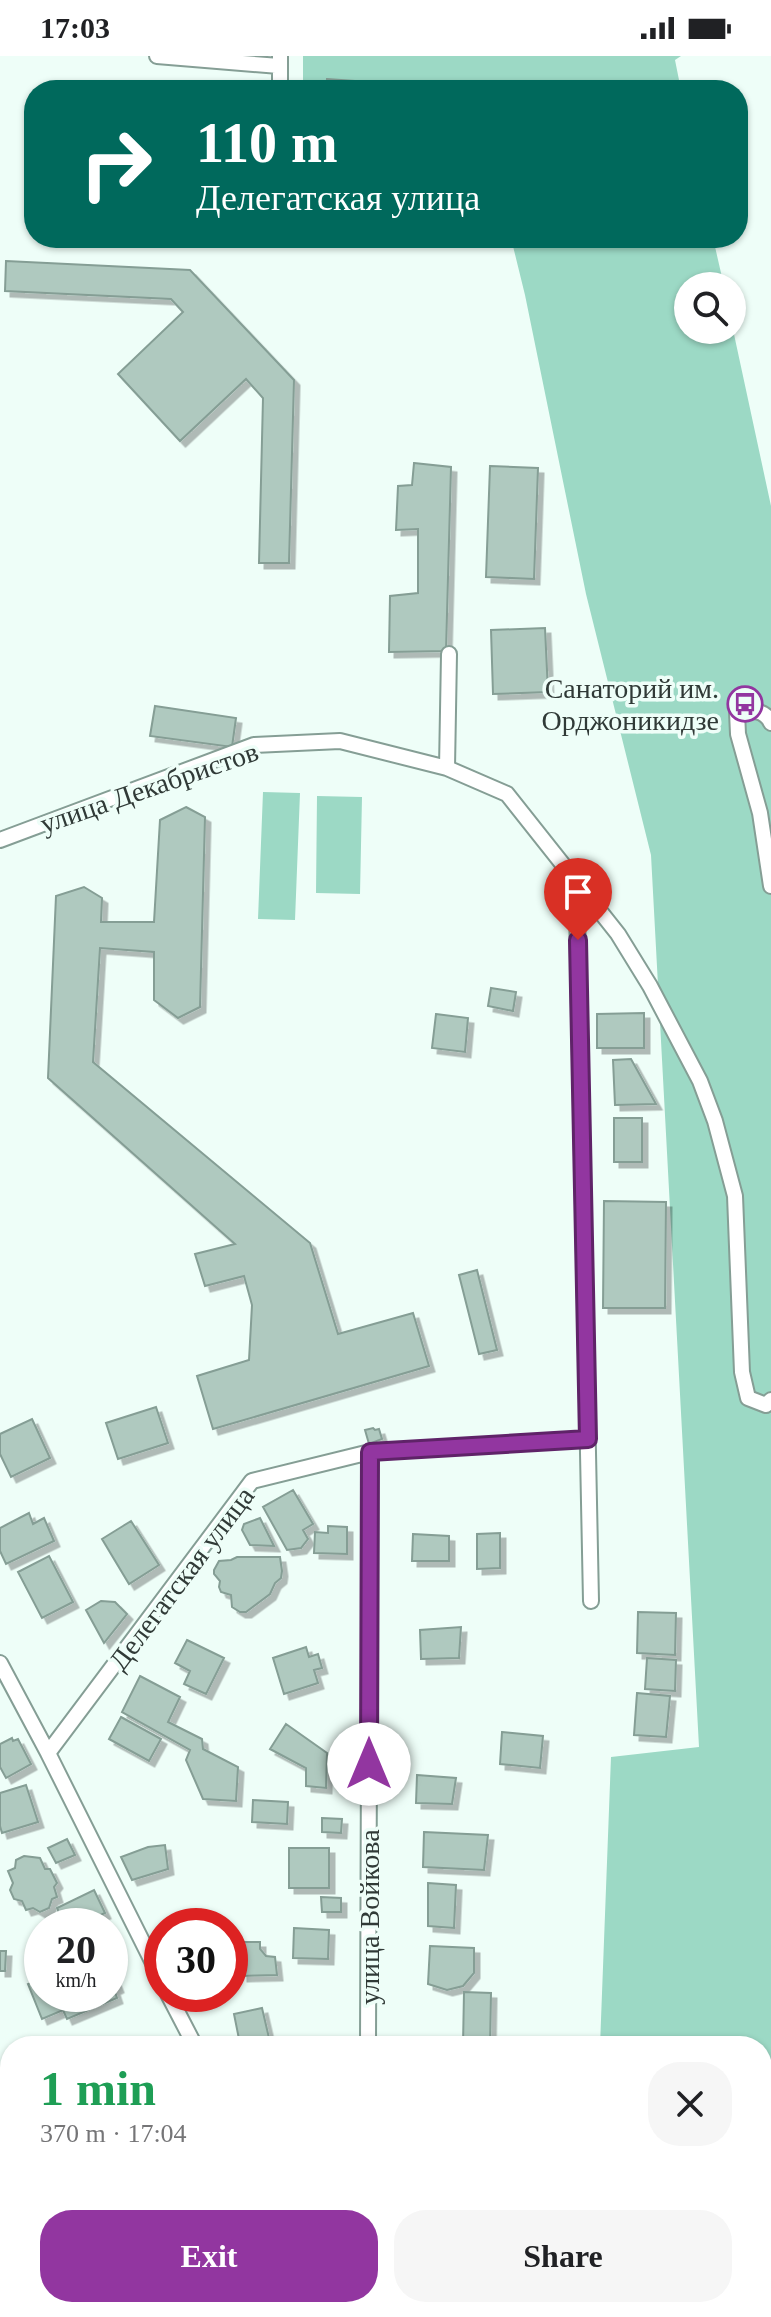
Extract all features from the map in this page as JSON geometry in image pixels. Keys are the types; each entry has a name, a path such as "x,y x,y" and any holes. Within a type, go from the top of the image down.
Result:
{"street":[{"path":"157,56 280,61"},
{"path":"447,768 449,654"},
{"path":"771,723 769,718 753,709 737,712 738,734 760,813 771,886"},
{"name":"улица Декабристов","path":"0,840 254,745 340,741 447,768 507,794 618,934 700,1081 715,1121 735,1196 742,1372 748,1398 766,1405 771,1400"},
{"path":"574,878 591,1601"},
{"name":"Делегатская улица","path":"48,1753 252,1481 370,1452 588,1439"},
{"name":"улица Войкова","path":"368,2036 370,1452"},
{"path":"0,1663 144,1945"},
{"path":"177,2012 190,2036"}],"green space":[{"path":"303,56 681,56 675,60 679,80 303,80"},
{"path":"513,248 715,248 721,272 674,272 674,344 736,344 771,506 771,2036 600,2036 611,1757 699,1747 651,855 586,594"},
{"path":"263,792 300,793 295,920 258,919"},
{"path":"317,796 362,797 360,894 316,893"}],"building":[{"path":"6,261 190,270 294,380 289,563 259,563 263,398 246,379 180,441 118,374 183,312 171,299 5,291"},
{"path":"414,463 451,467 446,651 389,652 390,596 418,593 418,529 396,530 398,486 412,485"},
{"path":"490,466 538,468 534,579 486,577"},
{"path":"545,628 548,692 493,694 491,630"},
{"path":"155,706 236,718 232,747 150,736"},
{"path":"186,807 205,817 200,1007 178,1018 154,1000 154,952 100,948 93,1062 310,1243 338,1334 413,1313 429,1366 213,1429 197,1376 249,1360 252,1305 244,1276 205,1286 195,1254 235,1244 48,1078 56,896 84,887 102,898 101,922 154,922 160,820"},
{"path":"491,988 516,992 513,1011 488,1006"},
{"path":"644,1013 644,1048 597,1048 597,1014"},
{"path":"436,1014 468,1018 465,1052 432,1048"},
{"path":"631,1059 656,1104 615,1105 613,1060"},
{"path":"614,1118 642,1118 642,1162 614,1162"},
{"path":"604,1201 666,1202 665,1308 603,1308"},
{"path":"477,1270 497,1350 479,1354 459,1275"},
{"path":"156,1407 168,1443 118,1459 106,1423"},
{"path":"32,1419 50,1458 11,1477 0,1454 0,1434"},
{"path":"379,1429 382,1439 369,1444 365,1430"},
{"path":"293,1490 313,1524 303,1530 308,1539 301,1548 287,1550 263,1507"},
{"path":"29,1513 33,1524 44,1518 54,1541 6,1564 0,1551 0,1528"},
{"path":"260,1518 274,1546 250,1545 242,1530 244,1524"},
{"path":"131,1521 159,1565 129,1584 102,1539"},
{"path":"328,1526 347,1527 347,1554 314,1553 315,1532 328,1533"},
{"path":"500,1533 500,1568 477,1569 477,1534"},
{"path":"413,1534 449,1536 449,1561 412,1561"},
{"path":"49,1556 73,1602 42,1618 18,1572"},
{"path":"237,1557 280,1557 281,1578 270,1594 246,1612 232,1607 231,1595 221,1592 220,1581 214,1574 219,1561"},
{"path":"101,1601 115,1602 127,1614 104,1643 86,1610"},
{"path":"638,1612 676,1613 675,1655 637,1653"},
{"path":"461,1627 459,1658 421,1659 420,1630"},
{"path":"187,1640 224,1658 206,1694 184,1684 190,1671 175,1663"},
{"path":"306,1647 309,1657 318,1654 322,1668 314,1670 318,1683 284,1694 273,1658"},
{"path":"647,1658 676,1660 675,1691 645,1689"},
{"path":"140,1676 180,1697 168,1722 202,1739 203,1749 238,1767 236,1801 203,1799 186,1760 190,1750 122,1712"},
{"path":"637,1693 670,1696 666,1737 634,1735"},
{"path":"121,1717 161,1739 149,1761 109,1739"},
{"path":"286,1724 327,1753 326,1788 306,1786 306,1768 270,1749"},
{"path":"502,1732 543,1736 540,1768 500,1764"},
{"path":"12,1738 13,1741 18,1739 31,1764 6,1778 0,1767 0,1744"},
{"path":"417,1775 456,1778 452,1804 416,1803"},
{"path":"26,1785 38,1822 2,1833 0,1793"},
{"path":"253,1800 288,1802 287,1824 252,1822"},
{"path":"322,1818 342,1819 341,1833 322,1832"},
{"path":"424,1832 488,1835 484,1870 423,1867"},
{"path":"67,1839 75,1855 56,1863 48,1848"},
{"path":"165,1845 168,1869 132,1880 121,1857 148,1847"},
{"path":"289,1848 329,1848 329,1888 289,1888"},
{"path":"24,1856 40,1858 45,1869 50,1869 57,1883 54,1887 57,1897 52,1899 49,1908 25,1908 22,1901 14,1899 8,1871 15,1868 16,1860"},
{"path":"428,1883 456,1885 454,1928 428,1926"},
{"path":"94,1890 103,1908 57,1908"},
{"path":"321,1897 341,1898 341,1912 322,1912"},
{"path":"294,1928 329,1930 328,1959 293,1958"},
{"path":"248,1942 260,1942 260,1949 266,1956 275,1957 277,1975 248,1976"},
{"path":"430,1946 474,1948 474,1973 463,1986 447,1990 428,1984"},
{"path":"0,1951 6,1951 5,1971 0,1971"},
{"path":"464,1992 491,1993 490,2036 463,2036"},
{"path":"262,2008 269,2036 238,2036 234,2014"},
{"path":"39,2012 58,2012 42,2019"},
{"path":"64,2012 84,2012 67,2019"}],"place":[{"name":"Санаторий им. Орджоникидзе","path":"745,704"}],"route":[{"path":"369,1764 370,1452 588,1439 578,940"}]}
